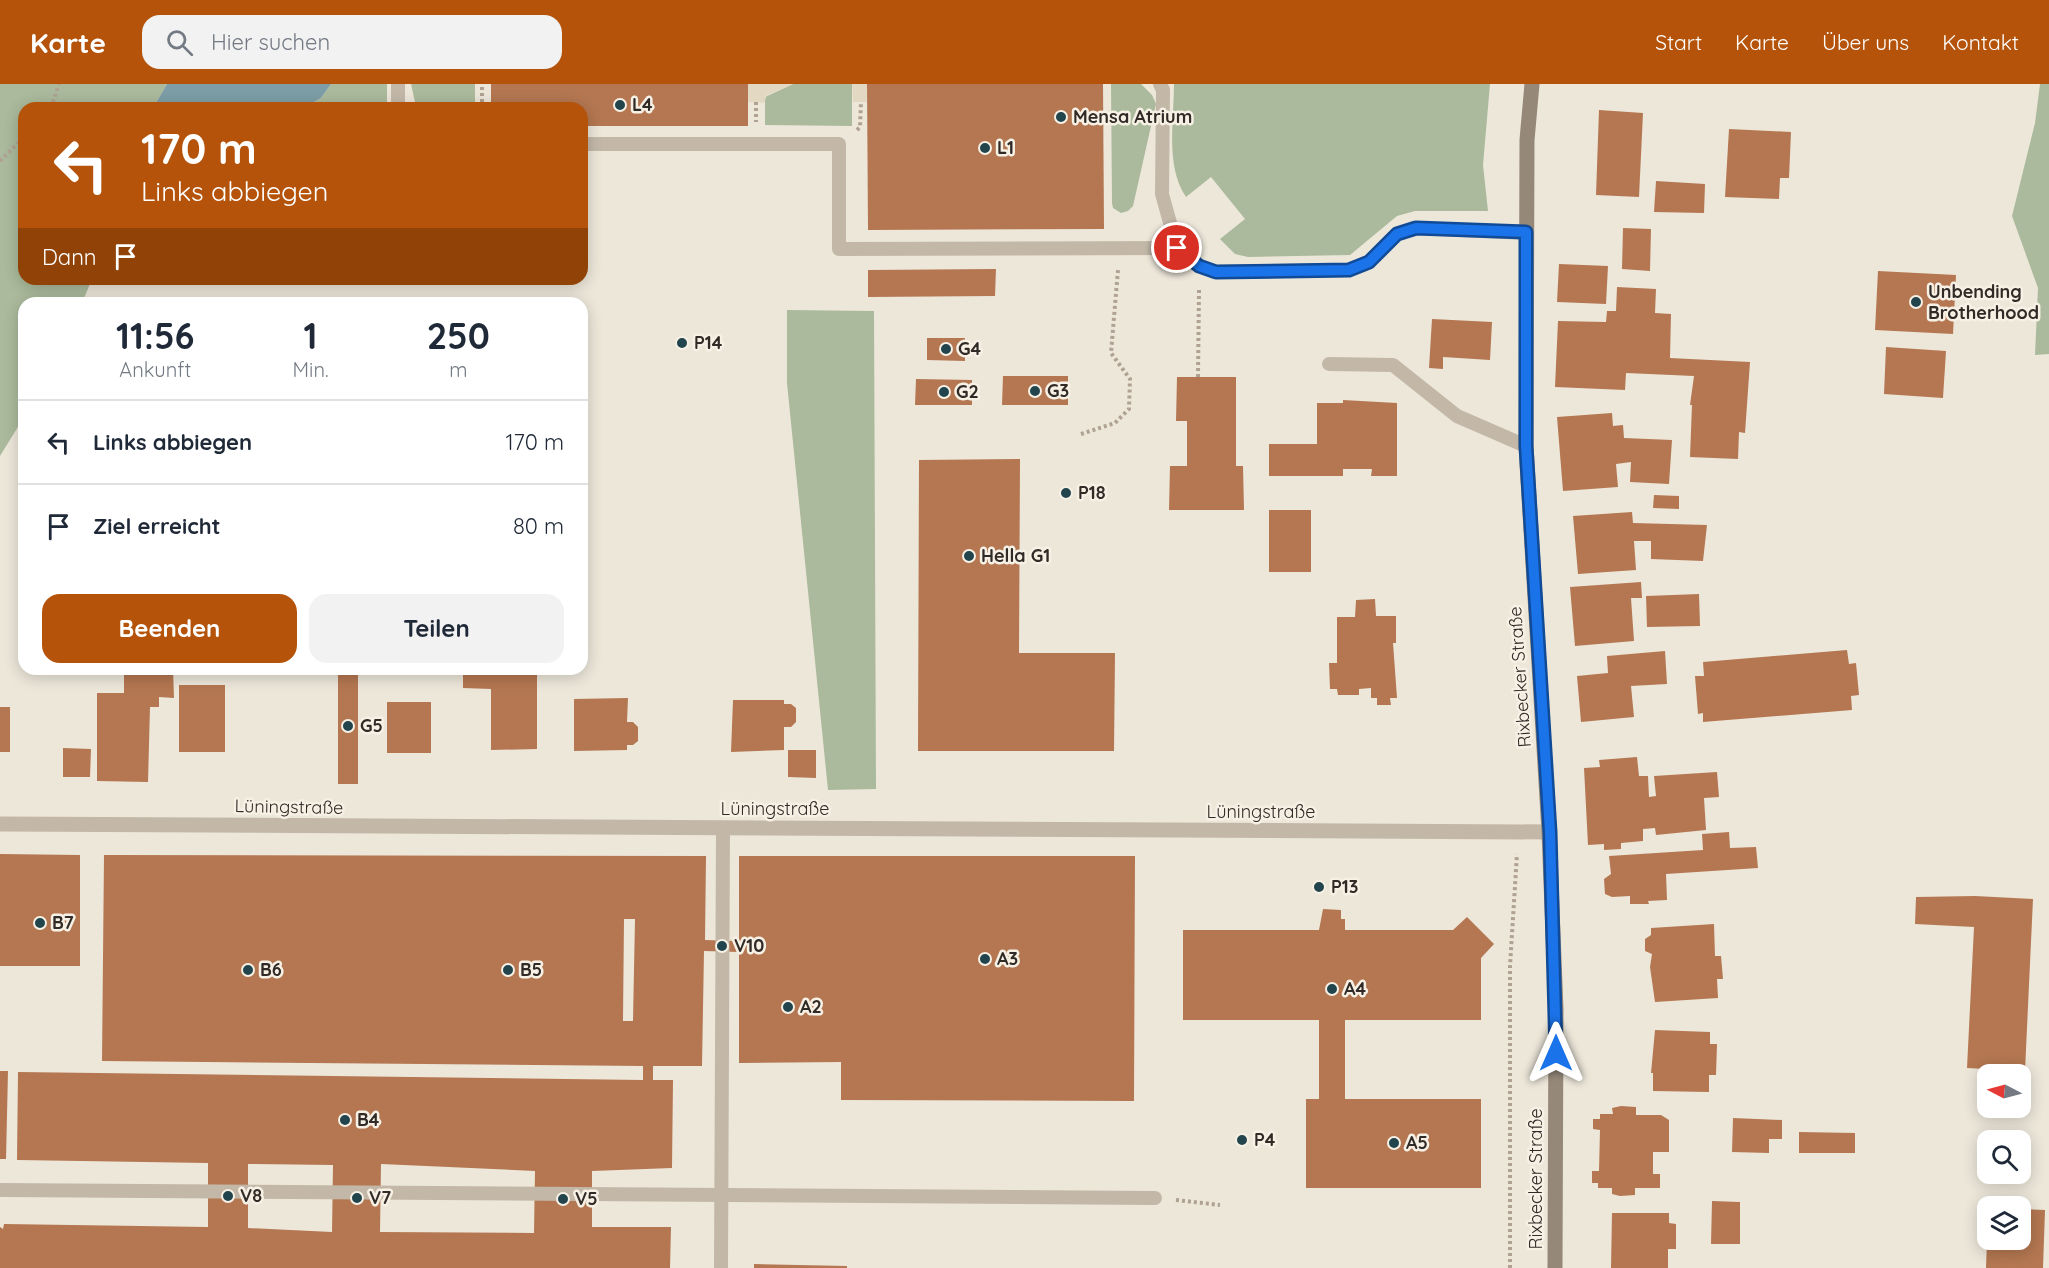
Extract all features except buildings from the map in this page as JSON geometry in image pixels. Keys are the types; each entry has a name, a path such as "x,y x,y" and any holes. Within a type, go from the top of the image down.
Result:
{"street":[{"name":"Rixbecker Straße","path":"1532,84 1527,140 1526,446 1550,832 1556,1009 1555,1268"},
{"name":"Lüningstraße","path":"0,824 1550,832"}],"lane":[{"path":"398,84 398,102"},
{"path":"1160,84 1163,90 1162,194 1177,248 1199,266 1216,272 1349,270 1369,262 1397,234 1416,228 1526,232"},
{"path":"588,144 839,144 839,249 1177,248"},
{"path":"1329,364 1393,365 1457,416 1526,446"},
{"path":"721,1268 723,828"},
{"path":"0,1190 1155,1198"}],"path":[{"path":"53,102 59,84"},
{"path":"482,84 482,102"},
{"path":"0,161 18,143"},
{"path":"1081,434 1115,423 1129,409 1130,379 1110,353 1120,248"},
{"path":"1198,377 1199,266"},
{"path":"1510,1268 1510,966 1518,832"},
{"path":"1178,1200 1220,1205"}],"green space":[{"path":"0,84 167,84 156,102 18,102 18,285 90,285 84,297 18,297 18,427 0,456"},
{"path":"331,84 387,84 387,102 314,102 321,98"},
{"path":"411,84 475,84 475,102 415,102"},
{"path":"793,84 852,84 852,126 765,125 765,97"},
{"path":"1111,84 1141,84 1152,95 1156,104 1133,206 1121,213 1113,208 1112,203"},
{"path":"1174,84 1490,84 1483,165 1488,211 1415,211 1397,216 1350,255 1248,257 1235,254 1220,239 1245,219 1211,177 1186,197 1179,185 1172,142"},
{"path":"2040,84 2049,84 2049,354 2035,355 2038,288 2012,216 2035,123"},
{"path":"787,310 874,311 876,789 828,790 787,383"}],"shaded area":[{"path":"748,84 793,84 767,95 764,103 748,102"},
{"path":"852,84 867,84 867,102 853,102"}],"water":[{"path":"167,84 331,84 321,98 314,102 156,102"}],"place":[{"name":"L4","path":"620,105"},
{"name":"Mensa Atrium","path":"1061,117"},
{"name":"L1","path":"985,148"},
{"name":"Unbending Brotherhood","path":"1916,302"},
{"name":"P14","path":"682,343"},
{"name":"G4","path":"946,349"},
{"name":"G3","path":"1035,391"},
{"name":"G2","path":"944,392"},
{"name":"P18","path":"1066,493"},
{"name":"Hella G1","path":"969,556"},
{"name":"G5","path":"348,726"},
{"name":"P13","path":"1319,887"},
{"name":"B7","path":"40,923"},
{"name":"V10","path":"722,946"},
{"name":"A3","path":"985,959"},
{"name":"B6","path":"248,970"},
{"name":"B5","path":"508,970"},
{"name":"A4","path":"1332,989"},
{"name":"A2","path":"788,1007"},
{"name":"B4","path":"345,1120"},
{"name":"P4","path":"1242,1140"},
{"name":"A5","path":"1394,1143"},
{"name":"V8","path":"228,1196"},
{"name":"V7","path":"357,1198"},
{"name":"V5","path":"563,1199"}],"route":[{"path":"1177,248 1199,266 1216,272 1349,270 1369,262 1397,234 1416,228 1526,232 1526,446 1550,832 1556,1053"}]}
